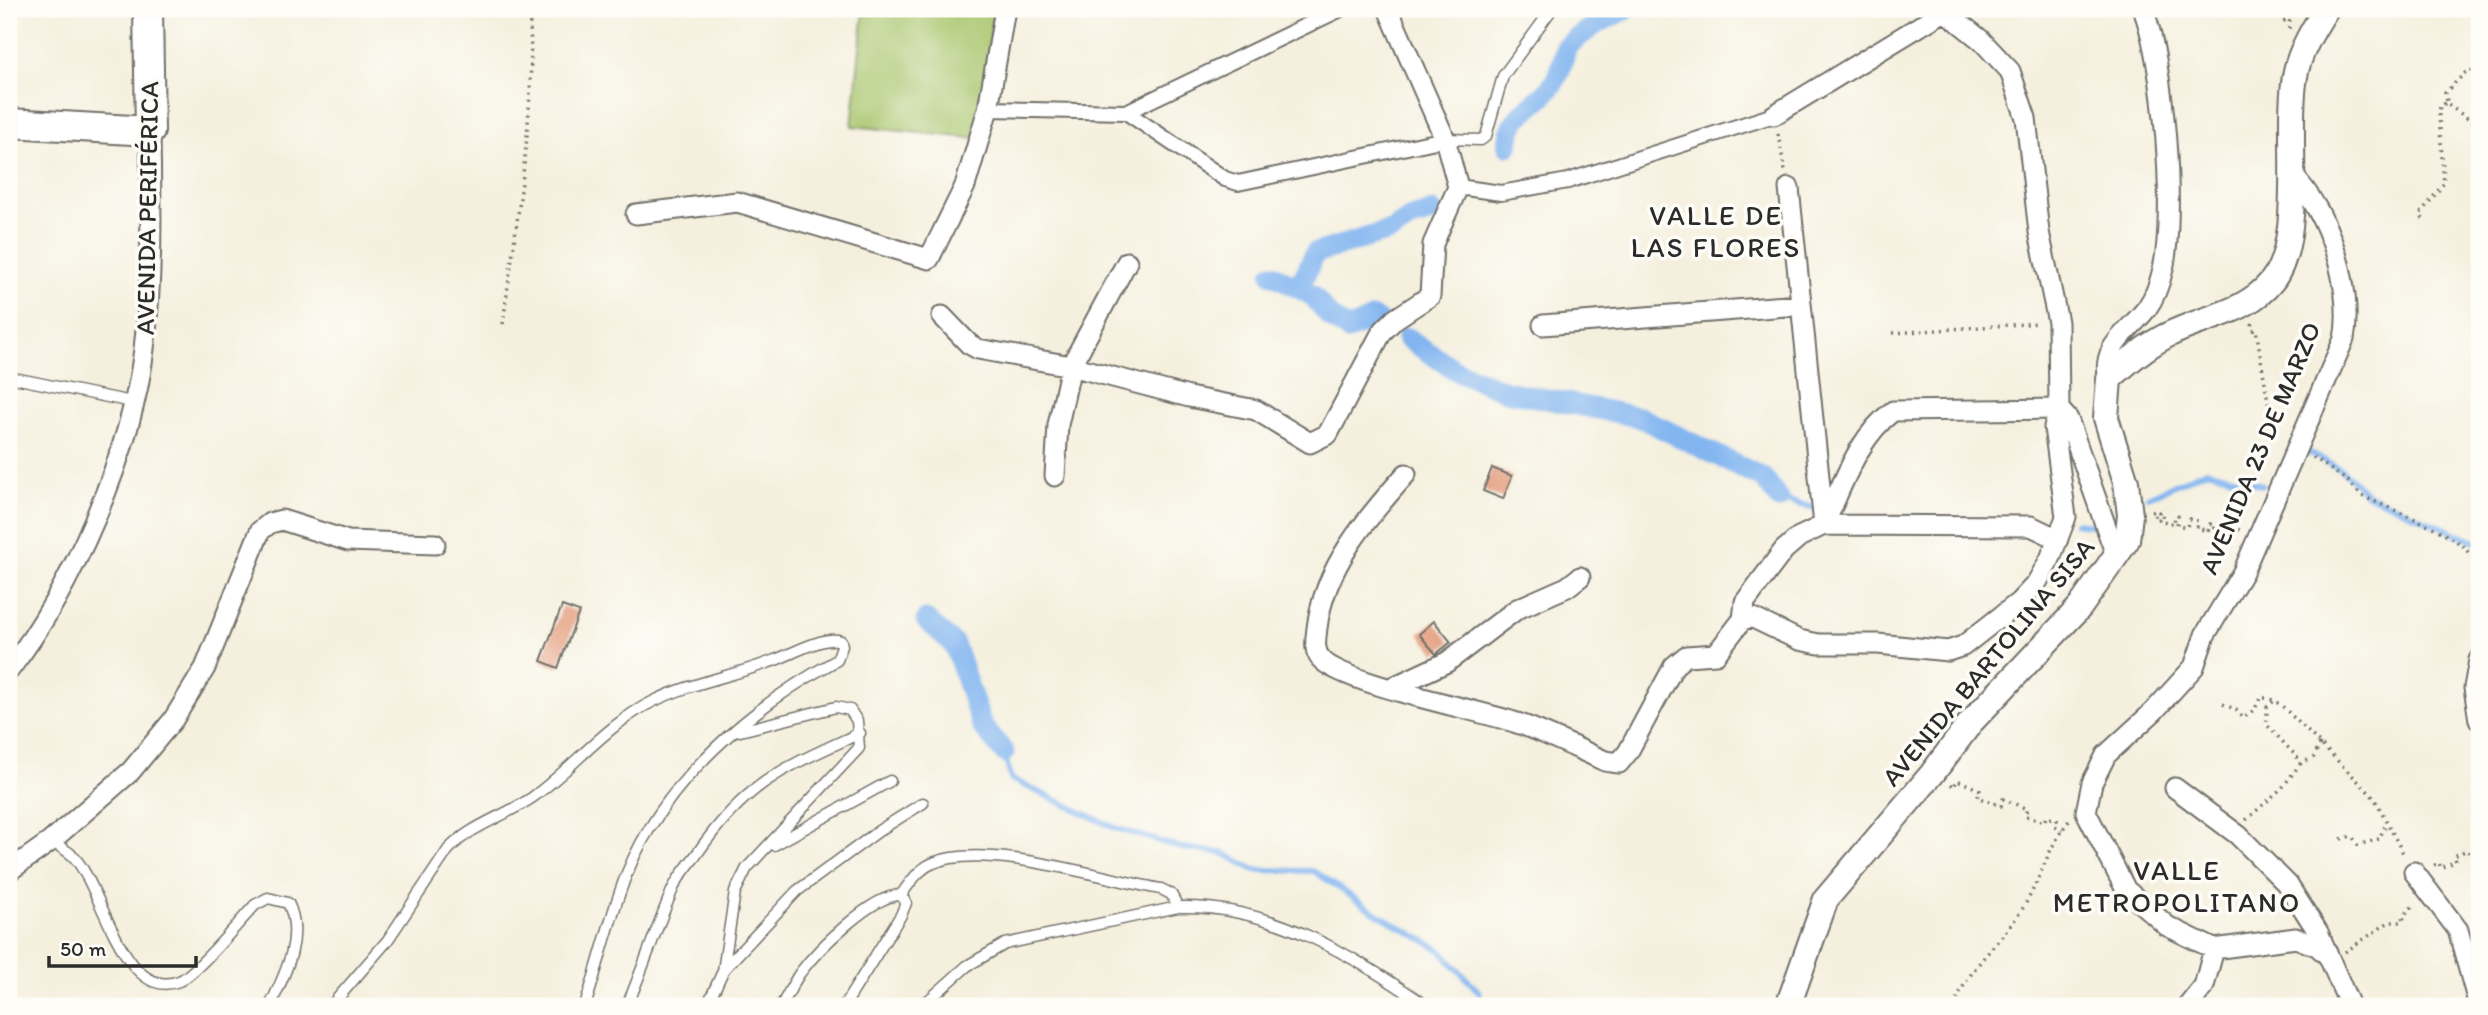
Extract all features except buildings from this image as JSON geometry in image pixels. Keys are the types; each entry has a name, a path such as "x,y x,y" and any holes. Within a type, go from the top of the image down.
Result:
{"main road":[{"name":"AVENIDA PERIFÉRICA","path":"148,9 150,131"},
{"path":"9,123 150,131"}],"street":[{"path":"636,214 737,202 929,260 965,186 988,109 1005,9"},
{"path":"988,109 1126,112 1341,9"},
{"path":"942,316 969,344 978,349 1071,366 1189,397 1256,410 1310,443 1318,441 1328,434 1382,332 1395,318 1430,296 1433,244 1458,187 1445,139 1388,9"},
{"path":"2143,9 2158,73 2168,191 2168,242 2155,294 2110,353 2105,365 2109,379 2143,349 2188,326 2245,305 2272,281 2283,258 2291,174 2296,71 2309,36 2326,9"},
{"path":"1458,187 1501,193 1568,181 1774,115 1945,10 1981,40 2010,71 2026,118 2039,232 2058,322 2059,409 2054,428 2066,510 2058,539 2036,584 2020,602 1963,646 1948,651 1878,644 1819,644 1799,640 1753,618 1744,619"},
{"path":"1126,112 1225,179 1238,183 1445,139"},
{"name":"AVENIDA PERIFÉRICA","path":"9,670 27,647 56,596 93,520 119,455 144,352 150,282 150,131"},
{"name":"AVENIDA 23 DE MARZO","path":"2086,812 2092,783 2106,755 2153,712 2194,667 2205,635 2244,572 2344,339 2347,302 2335,253 2304,186 2291,174"},
{"path":"1789,188 1799,305 1824,525"},
{"path":"1055,477 1058,425 1071,366 1127,262"},
{"path":"1543,325 1799,305"},
{"name":"AVENIDA BARTOLINA SISA","path":"1788,1006 1826,899 1932,774 1971,723 2080,607 2117,558 2127,540 2130,515 2126,482 2106,418 2109,379"},
{"path":"1824,525 1858,451 1881,420 1893,411 2059,409 2068,419 2117,558"},
{"path":"1406,474 1371,514 1334,570 1318,618 1315,647 1321,660 1391,688 1519,723 1605,761 1619,762 1629,752 1674,666 1686,656 1716,654 1744,619 1745,601 1784,550 1799,537 1824,525 2031,527 2058,539"},
{"path":"9,871 51,841 131,771 173,720 205,668 260,531 270,523 282,520 348,541 435,544"},
{"path":"1391,688 1447,662 1517,608 1567,587 1580,577"},
{"path":"2479,660 2474,688 2479,720"},
{"path":"2175,788 2233,831 2288,885 2318,932 2350,1006"},
{"path":"2086,812 2104,854 2135,902 2167,926 2214,949 2296,939 2317,946 2327,958"},
{"path":"2423,875 2462,939 2479,1006"},
{"path":"2188,1006 2204,986 2214,949"}],"lane":[{"path":"1445,139 1481,139 1486,136 1503,76 1552,9"},
{"path":"9,377 132,402"},
{"path":"331,1006 387,941 447,850 458,839 533,797 582,754 652,702 712,678 761,666 828,640 841,641 837,660 795,683 694,768 654,823 627,873 585,1006"},
{"path":"707,1006 723,971 735,892 747,868 850,759 859,748 860,733 850,710 836,707 736,732"},
{"path":"627,1006 673,888 730,809 763,781 805,757 860,733"},
{"path":"764,850 890,781"},
{"path":"723,971 797,891 880,830 923,803"},
{"path":"51,841 74,857 98,897 126,957 141,974 160,984 180,981 255,905 268,898 288,903 295,929 288,967 270,1006"},
{"path":"782,1006 800,973 822,948 877,901 889,895 901,895 930,864 952,859 991,857 1044,863 1161,889 1171,894 1178,907"},
{"path":"845,1006 901,915 906,903 901,895"},
{"path":"922,1006 967,966 1005,944 1178,907 1205,906 1245,912 1342,951 1427,1006"}],"path":[{"path":"503,324 525,140 532,52 529,9"},
{"path":"2278,9 2281,21 2290,15 2290,30 2297,28"},
{"path":"2423,219 2420,214 2423,206 2444,183 2439,110 2446,103 2448,87 2465,73 2479,68"},
{"path":"2446,103 2479,126"},
{"path":"1774,115 1789,188"},
{"path":"2476,213 2479,203"},
{"path":"2250,317 2253,330 2256,329 2274,437 2289,439"},
{"path":"1893,333 2058,322"},
{"path":"2309,455 2349,482 2362,496 2431,526 2461,544 2470,554 2479,557"},
{"path":"2149,519 2152,511 2155,511 2155,519 2159,519 2159,512 2162,512 2163,522 2174,524 2175,516 2178,516 2177,525 2187,527 2189,519 2198,520 2197,528 2208,531 2210,524 2215,525 2214,532 2225,534 2226,528 2240,530 2239,537"},
{"path":"2222,704 2245,718 2255,709 2260,698 2274,701 2321,742 2369,793 2423,875"},
{"path":"2274,701 2267,707 2267,725 2297,757 2300,764"},
{"path":"2233,831 2263,807 2300,764 2314,757 2321,742"},
{"path":"1942,781 1947,783 1951,775 1954,777 1950,785 1954,787 1957,780 1980,790 1977,797 2001,806 2003,799 2027,809 2025,816 2044,822 2046,817 2057,820 2055,826 2062,830"},
{"path":"1954,1006 1960,990 2021,910 2062,830 2073,817 2086,812"},
{"path":"2341,839 2352,836 2358,845 2379,839 2387,822"},
{"path":"2327,958 2361,944 2389,922 2403,922 2404,915 2415,903 2423,875 2439,863 2441,869 2456,861 2454,856 2467,850 2470,854 2479,847"}],"green space":[{"path":"864,9 993,9 980,139 852,126"}],"waterway":[{"path":"1508,146 1517,119 1553,84 1561,68 1566,46 1596,24 1626,9"},
{"path":"1293,285 1303,279 1315,253 1393,230 1411,218 1432,212"},
{"path":"1272,274 1313,296 1329,316 1348,330 1374,318 1379,321"},
{"path":"1407,338 1455,370 1505,391 1639,417 1763,478 1779,499"},
{"path":"2303,449 2340,469 2367,494 2479,544"},
{"path":"2148,497 2207,470 2262,485"},
{"path":"1779,499 1814,508"},
{"path":"2075,523 2091,525"},
{"path":"926,620 954,644 982,726 1004,752"},
{"path":"1004,752 1011,779 1115,828 1182,848 1223,853 1255,870 1314,871 1376,913 1439,949 1480,993"}],"district":[{"name":"VALLE DE LAS FLORES","path":"1716,231"},
{"name":"VALLE METROPOLITANO","path":"2177,886"}]}
